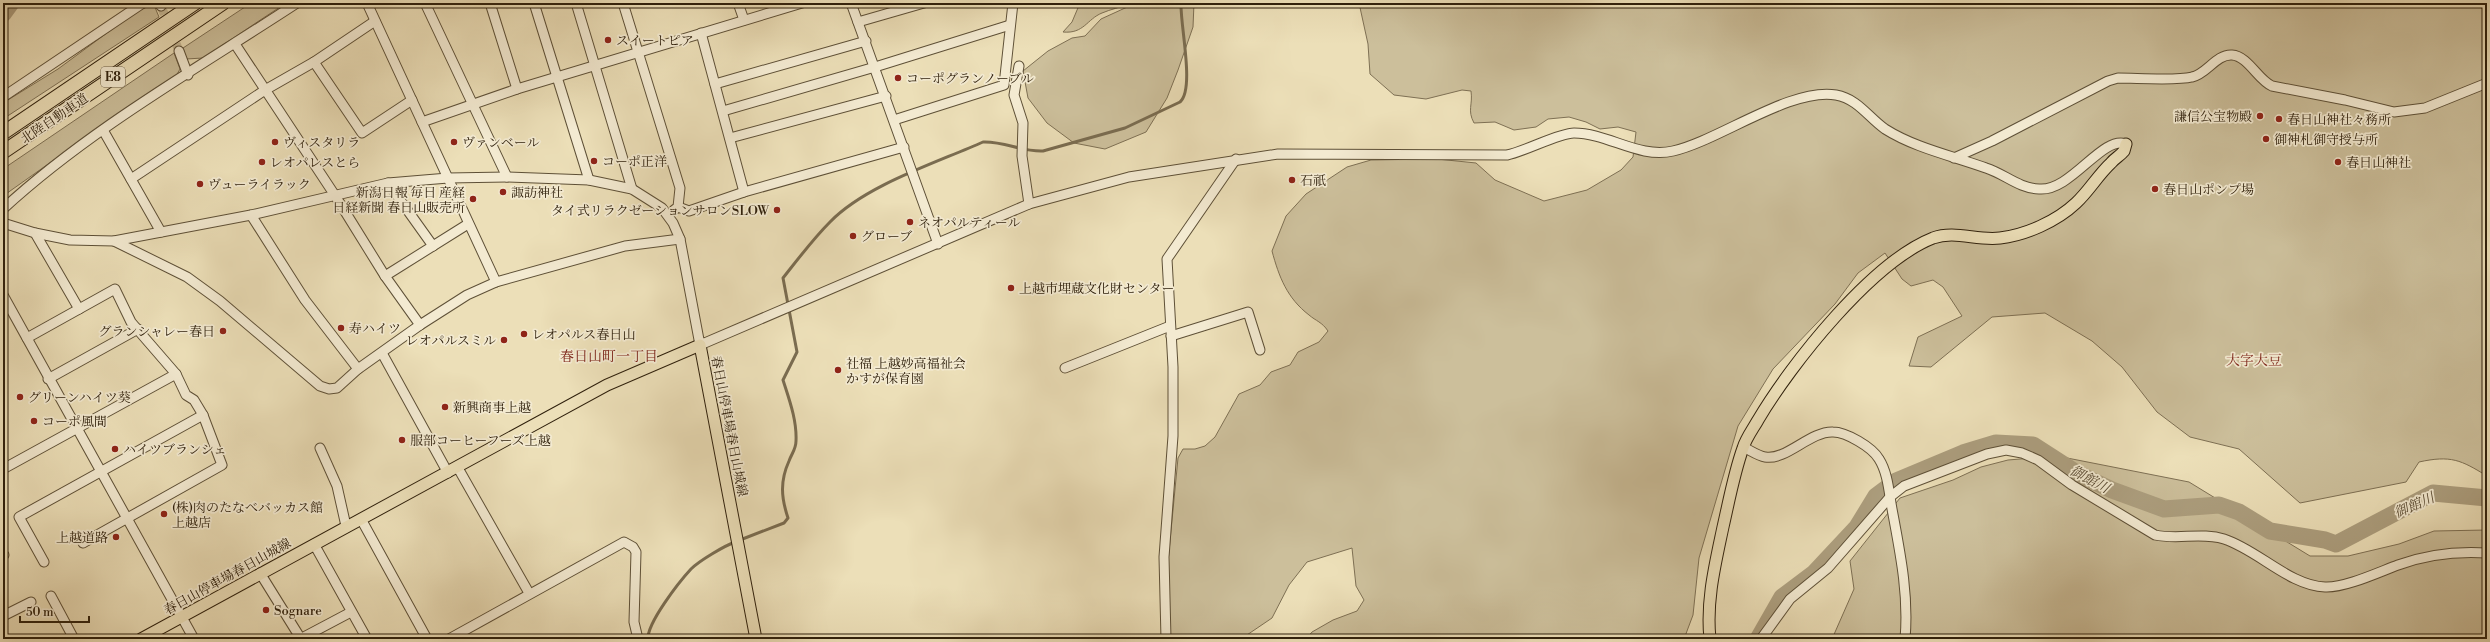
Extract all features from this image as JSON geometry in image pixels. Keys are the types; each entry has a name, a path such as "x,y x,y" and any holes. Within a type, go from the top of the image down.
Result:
{"highway":[{"name":"北陸自動車道","path":"3,133 195,3"},
{"name":"北陸自動車道","path":"3,152 223,3"}],"main road":[{"path":"1710,639 1708,614 1713,578 1743,447 1776,391 1822,334 1859,292 1900,258 1933,238 1944,236 2000,238 2042,226 2076,203 2111,162 2124,151 2126,144"},
{"name":"春日山停車場春日山城線","path":"141,639 607,385 700,345 756,639"}],"street":[{"path":"3,97 143,3"},
{"path":"3,209 29,185 103,130 297,3"},
{"path":"367,3 496,282"},
{"path":"425,3 507,177"},
{"path":"490,3 517,89"},
{"path":"534,3 589,180"},
{"path":"576,3 632,189"},
{"path":"624,3 680,188 678,207"},
{"path":"738,3 744,20"},
{"path":"422,122 472,103 802,3"},
{"path":"852,3 938,244"},
{"path":"858,22 924,3"},
{"path":"894,120 1004,86 1013,3"},
{"path":"2484,3 2487,6"},
{"path":"131,179 265,90 314,62 375,21"},
{"path":"723,112 1010,25"},
{"path":"701,33 744,192"},
{"path":"715,84 866,41"},
{"path":"235,44 336,197 385,276 420,325"},
{"path":"179,51 188,74"},
{"path":"1954,158 1992,141 2108,81 2118,78 2193,77 2224,56 2232,55 2240,57 2266,84 2272,86 2345,100 2394,112 2425,108 2487,83"},
{"path":"314,62 362,133 412,100"},
{"path":"1018,66 1014,95 1023,123 1022,156 1029,204"},
{"path":"3,223 35,233 70,240 114,241 336,197 388,184 448,178 507,177 589,180 632,189 654,201 667,214 680,239 700,345 1029,204 1129,177 1236,159 1278,154 1507,155 1524,151 1572,132 1587,134 1648,152 1673,151 1760,114 1816,94 1836,95 1856,102 1884,128 1898,136 1954,158 1988,168 2024,187 2041,190 2053,188 2063,184 2115,143 2126,144"},
{"path":"730,138 886,96"},
{"path":"103,130 161,232"},
{"path":"678,207 689,211 744,192 904,148"},
{"path":"1166,639 1164,557 1173,436 1174,367 1170,326 1167,259 1236,159"},
{"path":"388,184 433,246"},
{"path":"667,214 678,207"},
{"path":"251,214 305,300 358,369"},
{"path":"385,276 468,224"},
{"path":"35,233 79,309"},
{"path":"114,241 187,277 220,301 320,386 329,389 337,388 358,369 420,325 466,295 496,282 624,246 680,239"},
{"path":"27,338 115,289 131,322 176,374 186,395 194,400 203,415 222,466 83,543"},
{"path":"3,296 99,472 194,639"},
{"path":"1171,336 1248,312 1260,350"},
{"path":"1065,368 1170,326"},
{"path":"48,379 138,329"},
{"path":"382,353 529,593"},
{"path":"3,469 176,374"},
{"path":"44,562 19,517 203,415"},
{"path":"1743,447 1765,457 1776,456 1822,433 1834,432 1845,435 1879,458 1890,497 1904,573 1907,619 1906,639"},
{"path":"320,448 337,486 346,526"},
{"path":"1762,639 1790,599 1828,568 1890,497 1904,486 1987,454 2006,450 2022,453 2038,460 2072,485 2155,535 2168,538 2202,535 2224,539 2252,552 2284,572 2307,583 2326,587 2365,578 2399,565 2441,552 2487,553"},
{"path":"361,519 427,639"},
{"path":"449,639 618,544 628,543 636,552 634,622 638,639"},
{"path":"314,544 367,639"},
{"path":"260,573 300,639 351,612"},
{"path":"50,596 74,639"},
{"path":"3,616 31,602"}],"shaded area":[{"path":"251,3 286,3 203,58 186,59 183,48"},
{"path":"1080,3 1129,3 1097,16 1076,31 1063,32 1072,22"},
{"path":"1136,3 1194,3 1193,27 1167,98 1146,132 1105,149 1074,143 1047,123 1028,98 1023,71 1048,51 1072,38 1085,36 1101,19"},
{"path":"1359,3 2487,3 2487,476 2470,466 2455,460 2430,460 2419,462 2406,482 2300,503 2239,449 2190,437 2157,412 2122,367 2092,341 2045,313 1992,317 1931,367 1909,366 1918,337 1962,316 1943,287 1933,280 1911,286 1902,279 1885,253 1858,273 1835,304 1773,369 1738,426 1699,558 1693,615 1684,639 1306,639 1312,632 1333,620 1357,611 1364,600 1356,586 1352,548 1307,562 1289,585 1272,618 1241,639 1168,639 1168,562 1178,458 1183,449 1195,449 1205,446 1215,437 1239,394 1260,385 1271,372 1290,365 1298,352 1319,342 1328,331 1301,308 1289,294 1281,278 1272,251 1286,216 1306,194 1347,167 1371,160 1437,159 1476,163 1495,180 1544,201 1587,190 1621,170 1633,157 1636,132 1618,127 1600,129 1586,122 1569,117 1548,119 1536,127 1514,130 1495,122 1474,123 1471,114 1471,91 1462,90 1426,99 1394,95 1370,74 1368,44"},
{"path":"154,5 159,17 3,119 3,103 58,69 138,10"},
{"path":"174,53 180,69 175,78 92,133 3,196 3,169"},
{"path":"2057,456 2189,482 2310,556 2348,556 2399,544 2434,531 2487,530 2487,639 1832,639 1854,589 1850,561 1900,498 1953,480 1981,467 2008,460"}],"waterway":[{"path":"3,14 11,3"},
{"path":"740,540 784,523 788,518 782,489 786,468 795,446 796,433 792,410 783,380 797,352 783,278 806,249 830,222 862,197 902,176 983,142 998,143 1028,150 1043,151 1125,128 1180,102 1184,95 1187,71 1181,3"},
{"name":"御館川","path":"1758,639 1782,597 1814,573 1857,527 1876,496 1896,481 1963,453 1996,443 2033,445 2078,474 2112,490 2164,509 2219,505 2239,512 2270,531 2325,540 2336,544 2433,493 2487,498"},
{"path":"648,639 649,632 658,613 679,583 691,569 712,554 735,542"}],"tunnel":[{"path":"161,6 179,51"}],"place":[{"name":"スイートピア","path":"608,40"},
{"name":"コーポグランノーブル","path":"898,78"},
{"name":"謙信公宝物殿","path":"2260,116"},
{"name":"春日山神社々務所","path":"2279,119"},
{"name":"御神札御守授与所","path":"2266,139"},
{"name":"ヴィスタリラ","path":"275,142"},
{"name":"ヴァンベール","path":"454,142"},
{"name":"コーポ正洋","path":"594,161"},
{"name":"レオパレスとら","path":"262,162"},
{"name":"春日山神社","path":"2338,162"},
{"name":"石祇","path":"1292,180"},
{"name":"ヴューライラック","path":"200,184"},
{"name":"春日山ポンプ場","path":"2155,189"},
{"name":"諏訪神社","path":"503,192"},
{"name":"新潟日報 毎日 産経 日経新聞 春日山販売所","path":"473,199"},
{"name":"タイ式リラクゼーションサロンSLOW","path":"777,210"},
{"name":"ネオパルティール","path":"910,222"},
{"name":"グローブ","path":"853,236"},
{"name":"上越市埋蔵文化財センター","path":"1011,288"},
{"name":"寿ハイツ","path":"341,328"},
{"name":"グランシャレー春日","path":"223,331"},
{"name":"レオパルス春日山","path":"524,334"},
{"name":"レオパルスミル","path":"504,340"},
{"name":"社福 上越妙高福祉会 かすが保育園","path":"838,370"},
{"name":"グリーンハイツ葵","path":"20,397"},
{"name":"新興商事上越","path":"445,407"},
{"name":"コーポ風間","path":"34,421"},
{"name":"服部コーヒーフーズ上越","path":"402,440"},
{"name":"ハイツブランシェ","path":"115,449"},
{"name":"(株)肉のたなべバッカス館 上越店","path":"164,514"},
{"name":"上越道路","path":"116,537"},
{"name":"Sognare","path":"266,610"}],"district":[{"name":"春日山町一丁目","path":"609,356"},
{"name":"大字大豆","path":"2254,360"}]}
